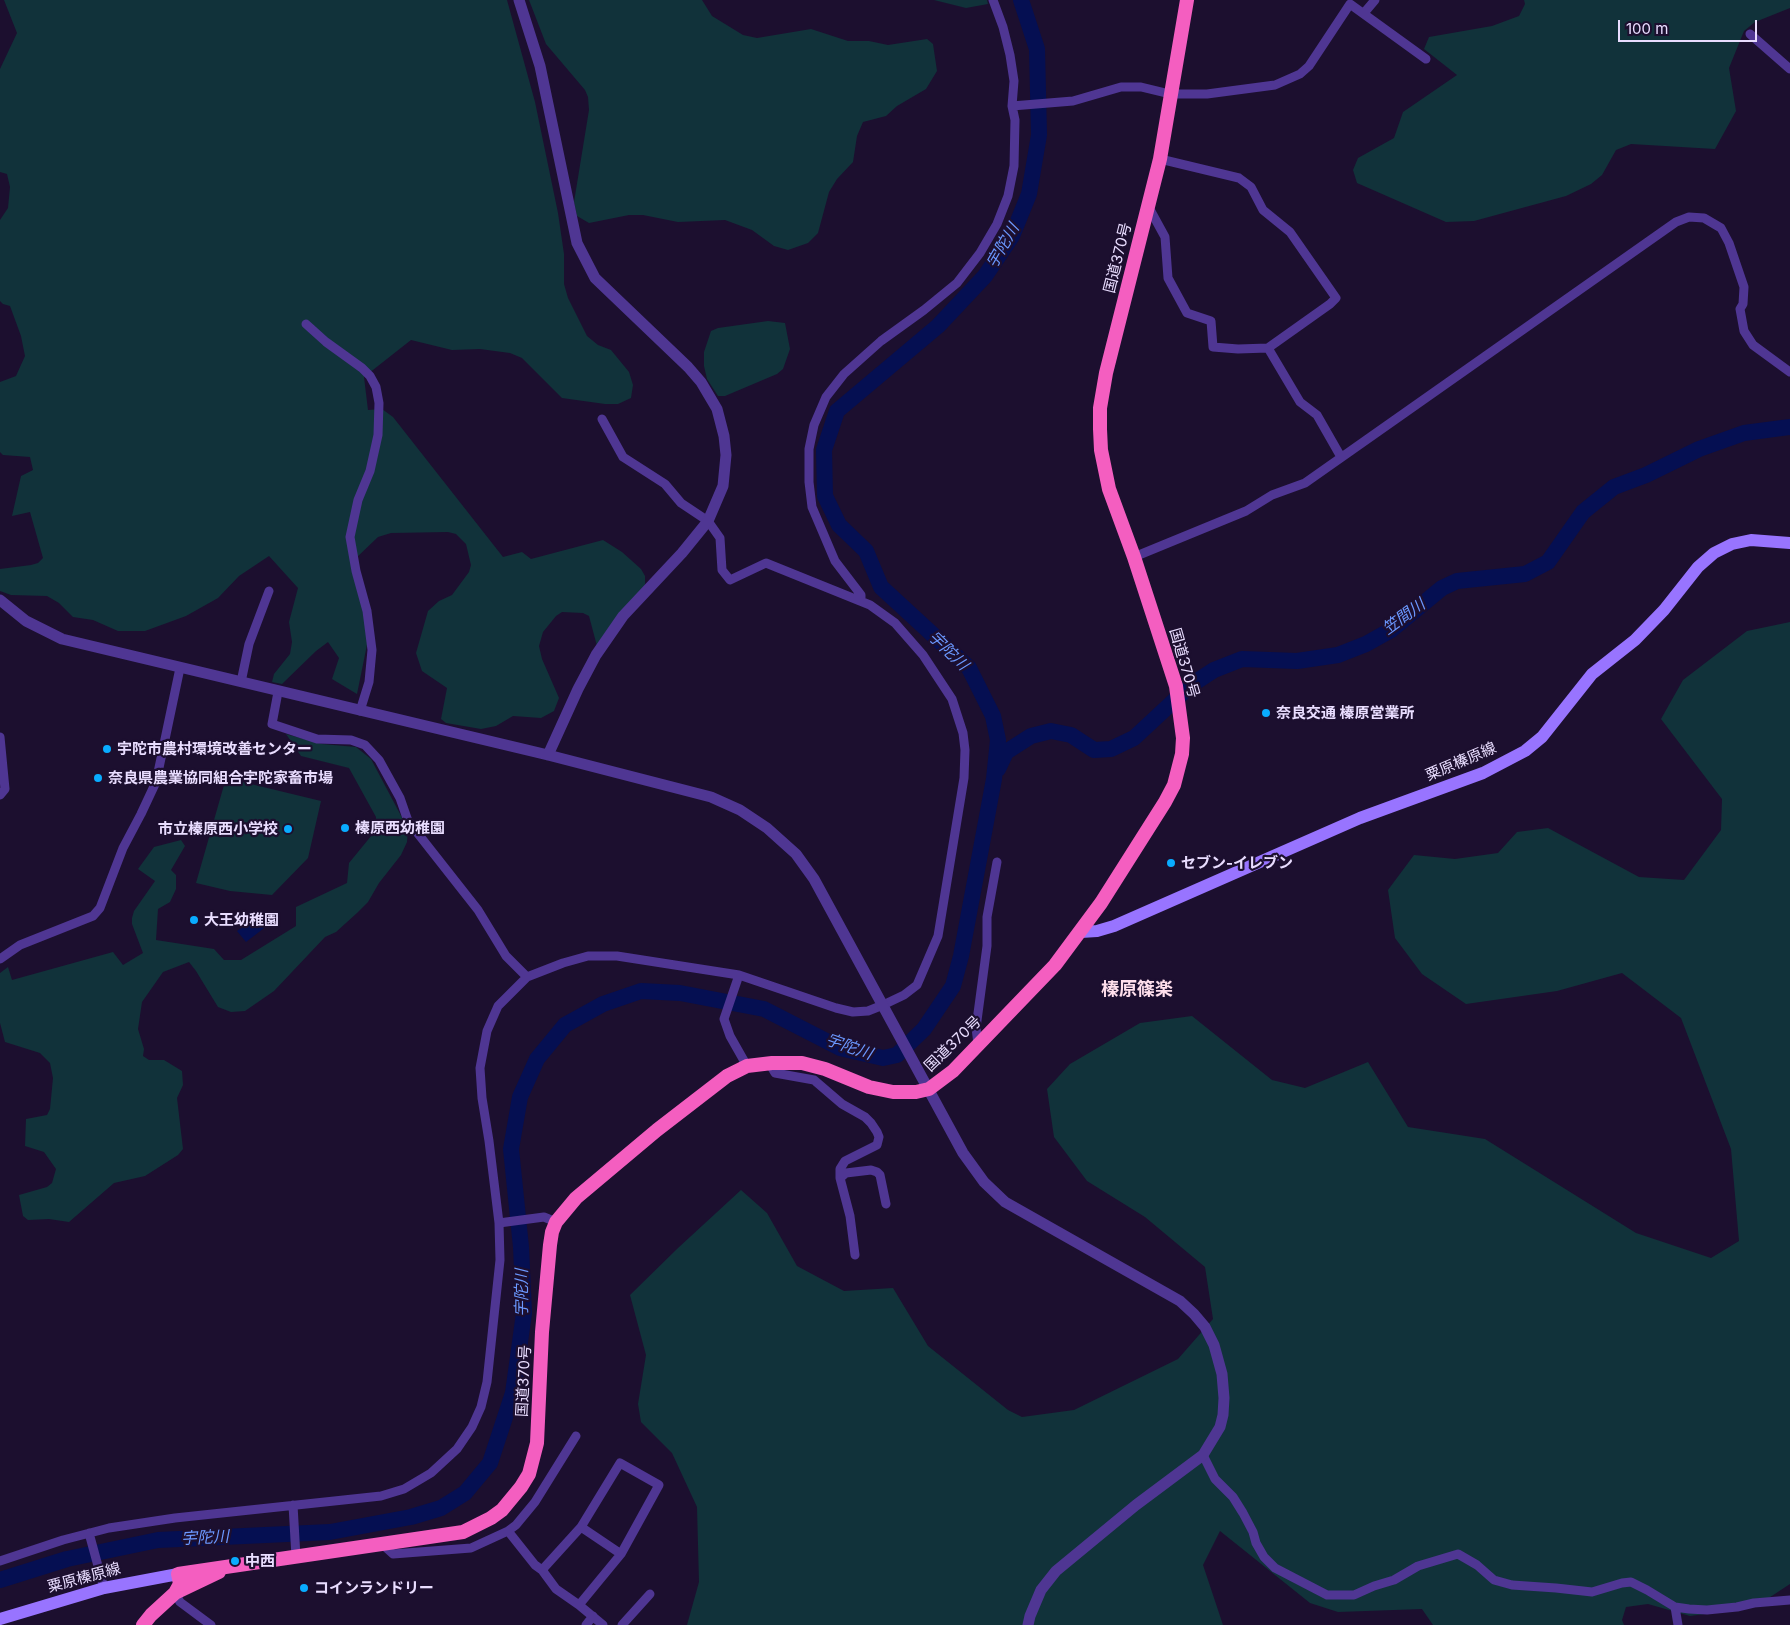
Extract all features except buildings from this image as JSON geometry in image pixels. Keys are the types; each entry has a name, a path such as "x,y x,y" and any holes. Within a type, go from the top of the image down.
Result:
{"highway":[{"name":"国道370号","path":"178,1574 296,1554 463,1532 491,1518 502,1510 522,1487 529,1474 537,1443 542,1332 550,1244 556,1222 576,1198 657,1130 727,1076 747,1066 772,1063 802,1063 825,1069 869,1087 892,1092 916,1092 929,1089 953,1071 1055,965 1081,932 1137,847 1174,785 1182,754 1183,738 1178,697 1134,557 1105,474 1101,450 1100,408 1106,373 1147,204 1160,159 1187,0"},
{"path":"143,1625 175,1593 211,1575 240,1564"},
{"path":"175,1593 180,1584 178,1574"}],"main road":[{"name":"粟原榛原線","path":"1081,932 1097,931 1114,926 1360,818 1483,773 1525,751 1542,737 1592,674 1635,640 1664,610 1698,567 1714,553 1732,544 1751,540 1790,543"},
{"name":"粟原榛原線","path":"0,1620 104,1588 178,1574"}],"street":[{"path":"519,0 540,66 577,243 595,278 688,367 701,382 716,409 724,436 726,455 723,486 708,521 682,553 623,616 596,654 578,688 548,755"},
{"path":"861,601 861,595 835,561 812,507 809,482 809,449 814,425 826,397 844,374 880,341 924,310 957,283 980,253 997,224 1008,196 1014,166 1015,120 1014,81 1010,55 1003,27 993,0"},
{"path":"1364,13 1375,0"},
{"path":"1014,106 1073,101 1122,87 1141,87 1170,94 1206,94 1275,85 1300,74 1309,66 1350,4 1426,59"},
{"path":"1750,34 1790,69"},
{"path":"1147,204 1165,237 1168,278 1187,312 1211,321 1213,346 1238,349 1268,348 1336,298 1290,232 1263,210 1251,187 1239,178 1160,159"},
{"path":"1134,557 1246,510 1272,495 1305,483 1676,222 1689,217 1704,218 1721,228 1729,243 1744,287 1743,304 1740,309 1744,331 1753,345 1790,372"},
{"path":"306,324 370,376 376,387 379,403 378,434 370,471 358,500 350,537 356,571 367,611 372,650 369,682 360,711"},
{"path":"1268,348 1300,402 1316,415 1341,457"},
{"path":"0,1561 62,1540 175,1518 294,1507 381,1496 404,1489 431,1473 457,1449 472,1427 481,1408 487,1382 500,1260 500,1222 490,1141 482,1098 480,1068 487,1031 498,1006 527,977 588,956 617,956 737,979 853,1012 884,1008 917,985 938,936 964,778 965,750 963,733 952,700 924,655 895,623 870,605 766,563 730,580 722,570 720,538 708,521 681,502 665,484 623,457 602,418"},
{"path":"241,682 249,644 268,591"},
{"path":"0,600 26,621 62,639 548,755 711,797 740,810 768,828 796,854 814,879 920,1075 964,1153 984,1182 1005,1202 1180,1302 1194,1314 1205,1328 1214,1345 1222,1374 1224,1398 1220,1427 1203,1456 1136,1505 1056,1571 1041,1590 1028,1625"},
{"path":"0,959 20,945 93,916 100,908 122,848 142,814 156,782 180,668"},
{"path":"278,692 272,724 317,739 351,740 365,745 379,760 400,798 408,821 478,910 506,956 527,977"},
{"path":"0,737 5,789 0,794"},
{"path":"978,1044 976,1028 987,946 987,917 997,862"},
{"path":"737,979 724,1019 730,1036 747,1066"},
{"path":"772,1063 775,1073 814,1080 842,1104 865,1117 874,1127 878,1137 877,1145 845,1161 840,1168 840,1178 850,1216 855,1255"},
{"path":"840,1178 846,1173 871,1170 877,1172 880,1175 886,1204"},
{"path":"500,1222 542,1218 556,1222"},
{"path":"382,1544 393,1554 471,1548 508,1532 516,1526 535,1502 576,1436"},
{"path":"1203,1456 1215,1479 1234,1498 1253,1532 1256,1543 1264,1557 1275,1568 1327,1595 1354,1595 1400,1577 1418,1566 1458,1554 1477,1564 1494,1580 1512,1585 1592,1592 1631,1582 1675,1607 1707,1610 1737,1608 1754,1603 1790,1600"},
{"path":"542,1570 580,1526 620,1462 660,1485 621,1554 579,1605"},
{"path":"294,1507 296,1554"},
{"path":"580,1526 621,1554"},
{"path":"508,1532 535,1565 542,1570 556,1589 603,1625"},
{"path":"89,1535 104,1588"},
{"path":"175,1593 180,1602 211,1625"},
{"path":"622,1625 650,1594"},
{"path":"1675,1607 1678,1625"},
{"path":"586,1625 593,1616"}],"green space":[{"path":"4,0 507,0 535,102 558,213 564,254 564,284 568,298 587,336 598,345 611,350 629,372 633,385 631,398 618,404 605,404 562,398 522,358 510,353 480,349 452,350 411,340 364,377 368,410 382,409 393,417 503,557 522,552 531,559 603,540 622,552 641,569 645,576 643,590 597,646 589,616 583,613 562,612 556,616 543,632 539,646 542,659 559,698 554,711 541,718 513,716 496,726 481,729 446,723 441,719 447,688 422,671 416,653 428,611 439,601 452,595 469,572 471,565 466,544 456,534 448,532 391,533 378,537 354,560 371,625 357,694 332,679 339,658 328,642 282,684 272,682 274,674 290,654 292,642 289,622 298,588 269,556 239,576 218,598 186,616 145,631 118,631 93,620 73,617 59,603 47,596 11,595 0,591 0,569 31,565 38,563 43,558 30,512 12,516 21,476 33,470 30,457 3,455 0,452 0,382 16,376 25,356 21,336 10,306 0,301 0,220 8,208 10,187 7,174 0,172 0,69 17,33"},
{"path":"529,0 702,0 712,16 743,35 757,38 811,29 848,41 869,41 888,45 927,39 933,44 937,71 926,89 897,106 886,116 863,122 857,136 853,162 837,179 829,192 818,233 808,243 788,250 774,246 752,230 725,220 678,222 643,215 629,215 589,223 577,216 574,202 589,110 588,97 585,90 546,44"},
{"path":"934,0 987,0 988,4 966,8"},
{"path":"1524,0 1790,0 1790,8 1755,22 1744,31 1729,68 1736,111 1715,149 1631,144 1616,150 1602,175 1591,184 1566,196 1474,221 1446,222 1357,183 1353,170 1358,158 1394,138 1403,112 1457,75 1424,49 1429,37 1492,26 1519,16 1525,4"},
{"path":"768,321 785,323 790,349 783,369 777,374 725,396 718,396 707,379 704,366 704,352 711,331 718,328"},
{"path":"1790,622 1790,1584 1755,1607 1690,1616 1648,1604 1626,1607 1622,1620 1624,1625 1433,1625 1422,1609 1338,1612 1310,1603 1220,1531 1203,1565 1223,1625 687,1625 699,1582 697,1507 672,1453 641,1422 638,1404 646,1355 630,1295 741,1190 767,1213 797,1266 844,1291 893,1288 928,1346 1008,1410 1022,1417 1074,1410 1178,1359 1213,1319 1205,1267 1145,1217 1087,1181 1054,1137 1047,1089 1070,1064 1140,1023 1192,1016 1272,1080 1305,1088 1368,1062 1408,1127 1485,1139 1636,1233 1711,1258 1739,1241 1731,1149 1681,1018 1622,973 1557,991 1466,1004 1422,974 1395,938 1388,890 1414,855 1455,859 1498,853 1517,832 1548,828 1639,877 1684,880 1721,830 1722,799 1661,719 1683,680 1747,631"},
{"path":"286,734 322,744 356,747 371,759 408,829 407,842 401,855 379,883 368,902 357,913 336,932 325,937 274,991 245,1011 231,1012 218,1007 189,962 163,972 142,1002 138,1029 144,1049 143,1056 149,1060 164,1060 182,1071 183,1085 177,1098 183,1149 178,1155 145,1176 114,1183 69,1222 49,1219 28,1220 23,1216 19,1195 47,1187 52,1183 56,1169 44,1152 25,1146 26,1119 47,1115 50,1109 53,1078 50,1063 40,1053 5,1042 0,1023 0,973 8,967 12,980 113,952 123,965 143,953 132,924 132,918 134,911 155,881 138,869 154,847 181,840 185,846 171,870 176,875 176,889 170,902 158,909 156,940 214,949 224,960 241,960 296,926 296,907 347,883 349,863 376,830 376,817 349,768 301,756"},
{"path":"226,778 321,801 308,858 272,895 230,891 196,883"}],"shaded area":[{"path":"264,911 272,922 246,942 237,931"}],"waterway":[{"name":"宇陀川","path":"0,1580 67,1559 158,1540 330,1532 411,1517 441,1508 465,1493 490,1463 513,1393 524,1313 521,1247 511,1149 520,1097 537,1059 565,1025 603,1004 641,991 680,993 764,1009 840,1048 883,1058 897,1055 924,1029 953,986 961,956 994,779 998,740 993,716 969,668 881,587 866,551 839,525 825,496 824,450 837,411 938,326 985,276 1012,236 1029,194 1039,135 1037,49 1021,0"},
{"name":"笠間川","path":"998,769 1006,752 1031,736 1051,731 1071,735 1094,750 1111,749 1134,738 1191,685 1214,670 1242,659 1297,661 1338,655 1366,644 1391,630 1442,588 1457,581 1525,574 1548,562 1583,512 1614,487 1646,475 1699,449 1744,433 1790,427"}],"place":[{"name":"奈良交通 榛原営業所","path":"1266,713"},
{"name":"宇陀市農村環境改善センター","path":"107,749"},
{"name":"奈良県農業協同組合宇陀家畜市場","path":"98,778"},
{"name":"榛原西幼稚園","path":"345,828"},
{"name":"市立榛原西小学校","path":"288,829"},
{"name":"セブン-イレブン","path":"1171,863"},
{"name":"大王幼稚園","path":"194,920"},
{"name":"中西","path":"235,1561"},
{"name":"コインランドリー","path":"304,1588"}],"district":[{"name":"榛原篠楽","path":"1137,990"}]}
